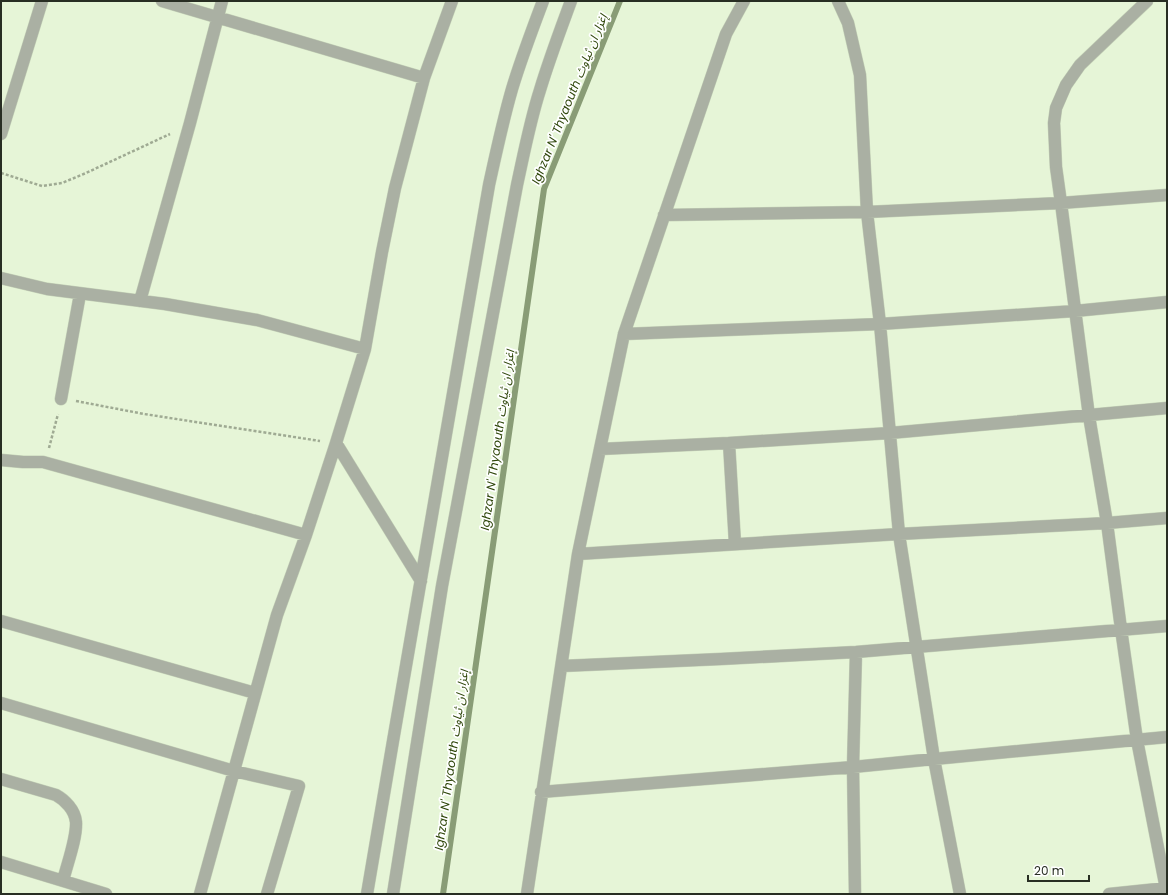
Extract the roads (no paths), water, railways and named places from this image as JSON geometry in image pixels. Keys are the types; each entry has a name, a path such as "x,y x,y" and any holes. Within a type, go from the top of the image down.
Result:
{"street":[{"path":"1,134 42,1"},
{"path":"162,1 424,78"},
{"path":"140,301 190,123 222,1"},
{"path":"200,894 277,614 306,535 365,349 395,188 424,78 452,1"},
{"path":"367,894 489,185 512,89 543,1"},
{"path":"393,894 442,586 517,185 539,91 571,1"},
{"path":"527,894 541,792 562,666 578,554 624,334 726,34 744,1"},
{"path":"838,1 848,23 860,75 868,212 880,324 899,534 934,758 960,894"},
{"path":"1109,894 1167,890 1137,740 1107,523 1089,416 1060,203 1056,167 1054,123 1056,108 1063,91 1080,65 1146,1"},
{"path":"664,215 868,212 1060,203 1167,195"},
{"path":"1,278 47,289 180,306 257,320 365,349"},
{"path":"61,399 80,294"},
{"path":"624,334 880,324 1075,311 1167,302"},
{"path":"600,449 890,433 1167,408"},
{"path":"336,443 421,581"},
{"path":"729,443 735,544"},
{"path":"1,460 43,462 306,535"},
{"path":"578,554 1107,523 1167,518"},
{"path":"1,621 256,693"},
{"path":"562,666 856,652 1167,626"},
{"path":"855,894 852,767 856,652"},
{"path":"1,703 234,771 298,786 267,894"},
{"path":"541,792 852,767 1167,737"},
{"path":"1,778 56,795 62,798 69,805 76,821 75,835 63,881"},
{"path":"1,862 106,894"}],"waterway":[{"name":"Ighzar N' Thyaouth إغزار ان ثياوث","path":"443,894 544,189 620,1"}]}
